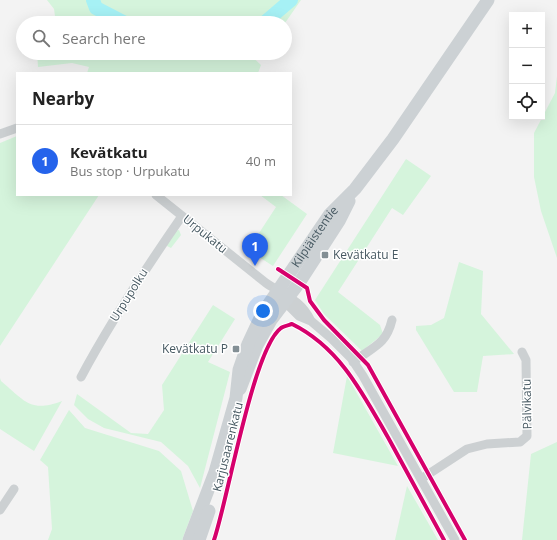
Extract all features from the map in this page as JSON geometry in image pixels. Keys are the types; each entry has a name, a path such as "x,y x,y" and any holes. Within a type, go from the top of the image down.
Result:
{"street":[{"name":"Kilpiäistentie","path":"236,398 239,370 248,344 262,314 330,214 355,189 393,139 488,0"},
{"path":"0,134 16,128"},
{"name":"Kilpiäistentie","path":"190,540 215,472 236,398 257,345 271,320 287,299 339,221 355,189"},
{"name":"Urpukatu","path":"157,196 277,291"},
{"name":"Urpupolku","path":"81,377 96,348 145,270 182,216"},
{"path":"277,291 287,299 299,316 311,321 331,338 354,362 455,540"},
{"path":"354,362 381,343 389,334 392,320"},
{"name":"Pälvikatu","path":"421,478 467,449 487,444 520,442 527,436 526,360 522,352"},
{"name":"Kilpiäistentie","path":"199,540 209,510 215,472"},
{"path":"0,510 14,489"}],"green space":[{"path":"47,0 301,0 290,16 55,16 54,9"},
{"path":"38,60 256,60 261,65 258,72 87,72 89,67 72,63 38,67"},
{"path":"557,76 557,258 541,211 534,177 534,133 541,120 545,120 545,112 555,93"},
{"path":"16,136 16,196 98,196 0,346 0,143"},
{"path":"406,159 431,176 403,215 392,208 338,292 380,325 383,334 362,351 324,314 315,300"},
{"path":"261,196 282,196 307,214 273,266 248,250 276,207"},
{"path":"179,230 181,235 171,248 165,245 175,231"},
{"path":"459,262 483,271 481,314 514,354 483,356 477,392 454,392 416,330 416,326 431,325 444,318"},
{"path":"213,305 235,319 208,362 230,372 200,488 188,466 161,442 104,428 88,419 74,405 77,394 131,433 148,434 164,410 162,385"},
{"path":"347,376 398,466 333,453"},
{"path":"0,378 1,381 28,403 42,406 62,401 34,451 0,429"},
{"path":"69,410 85,428 159,451 181,471 193,511 182,540 48,540 52,529 48,467 40,460"},
{"path":"557,442 557,540 522,540 531,454"},
{"path":"407,486 438,540 395,540"}],"waterway":[{"path":"93,0 96,8 111,16"},
{"path":"272,16 291,0"}],"cycle path":[{"path":"278,269 307,288 310,301 324,320 368,365 465,540"},
{"name":"Karjusaarenkatu","path":"214,540 242,426 261,364 271,341 281,328 292,324 309,334 324,346 350,375 390,441 444,540"}],"place":[{"name":"Kevätkatu E","path":"325,255"},
{"name":"Kevätkatu","path":"255,266"},
{"name":"Kevätkatu P","path":"236,349"}]}
